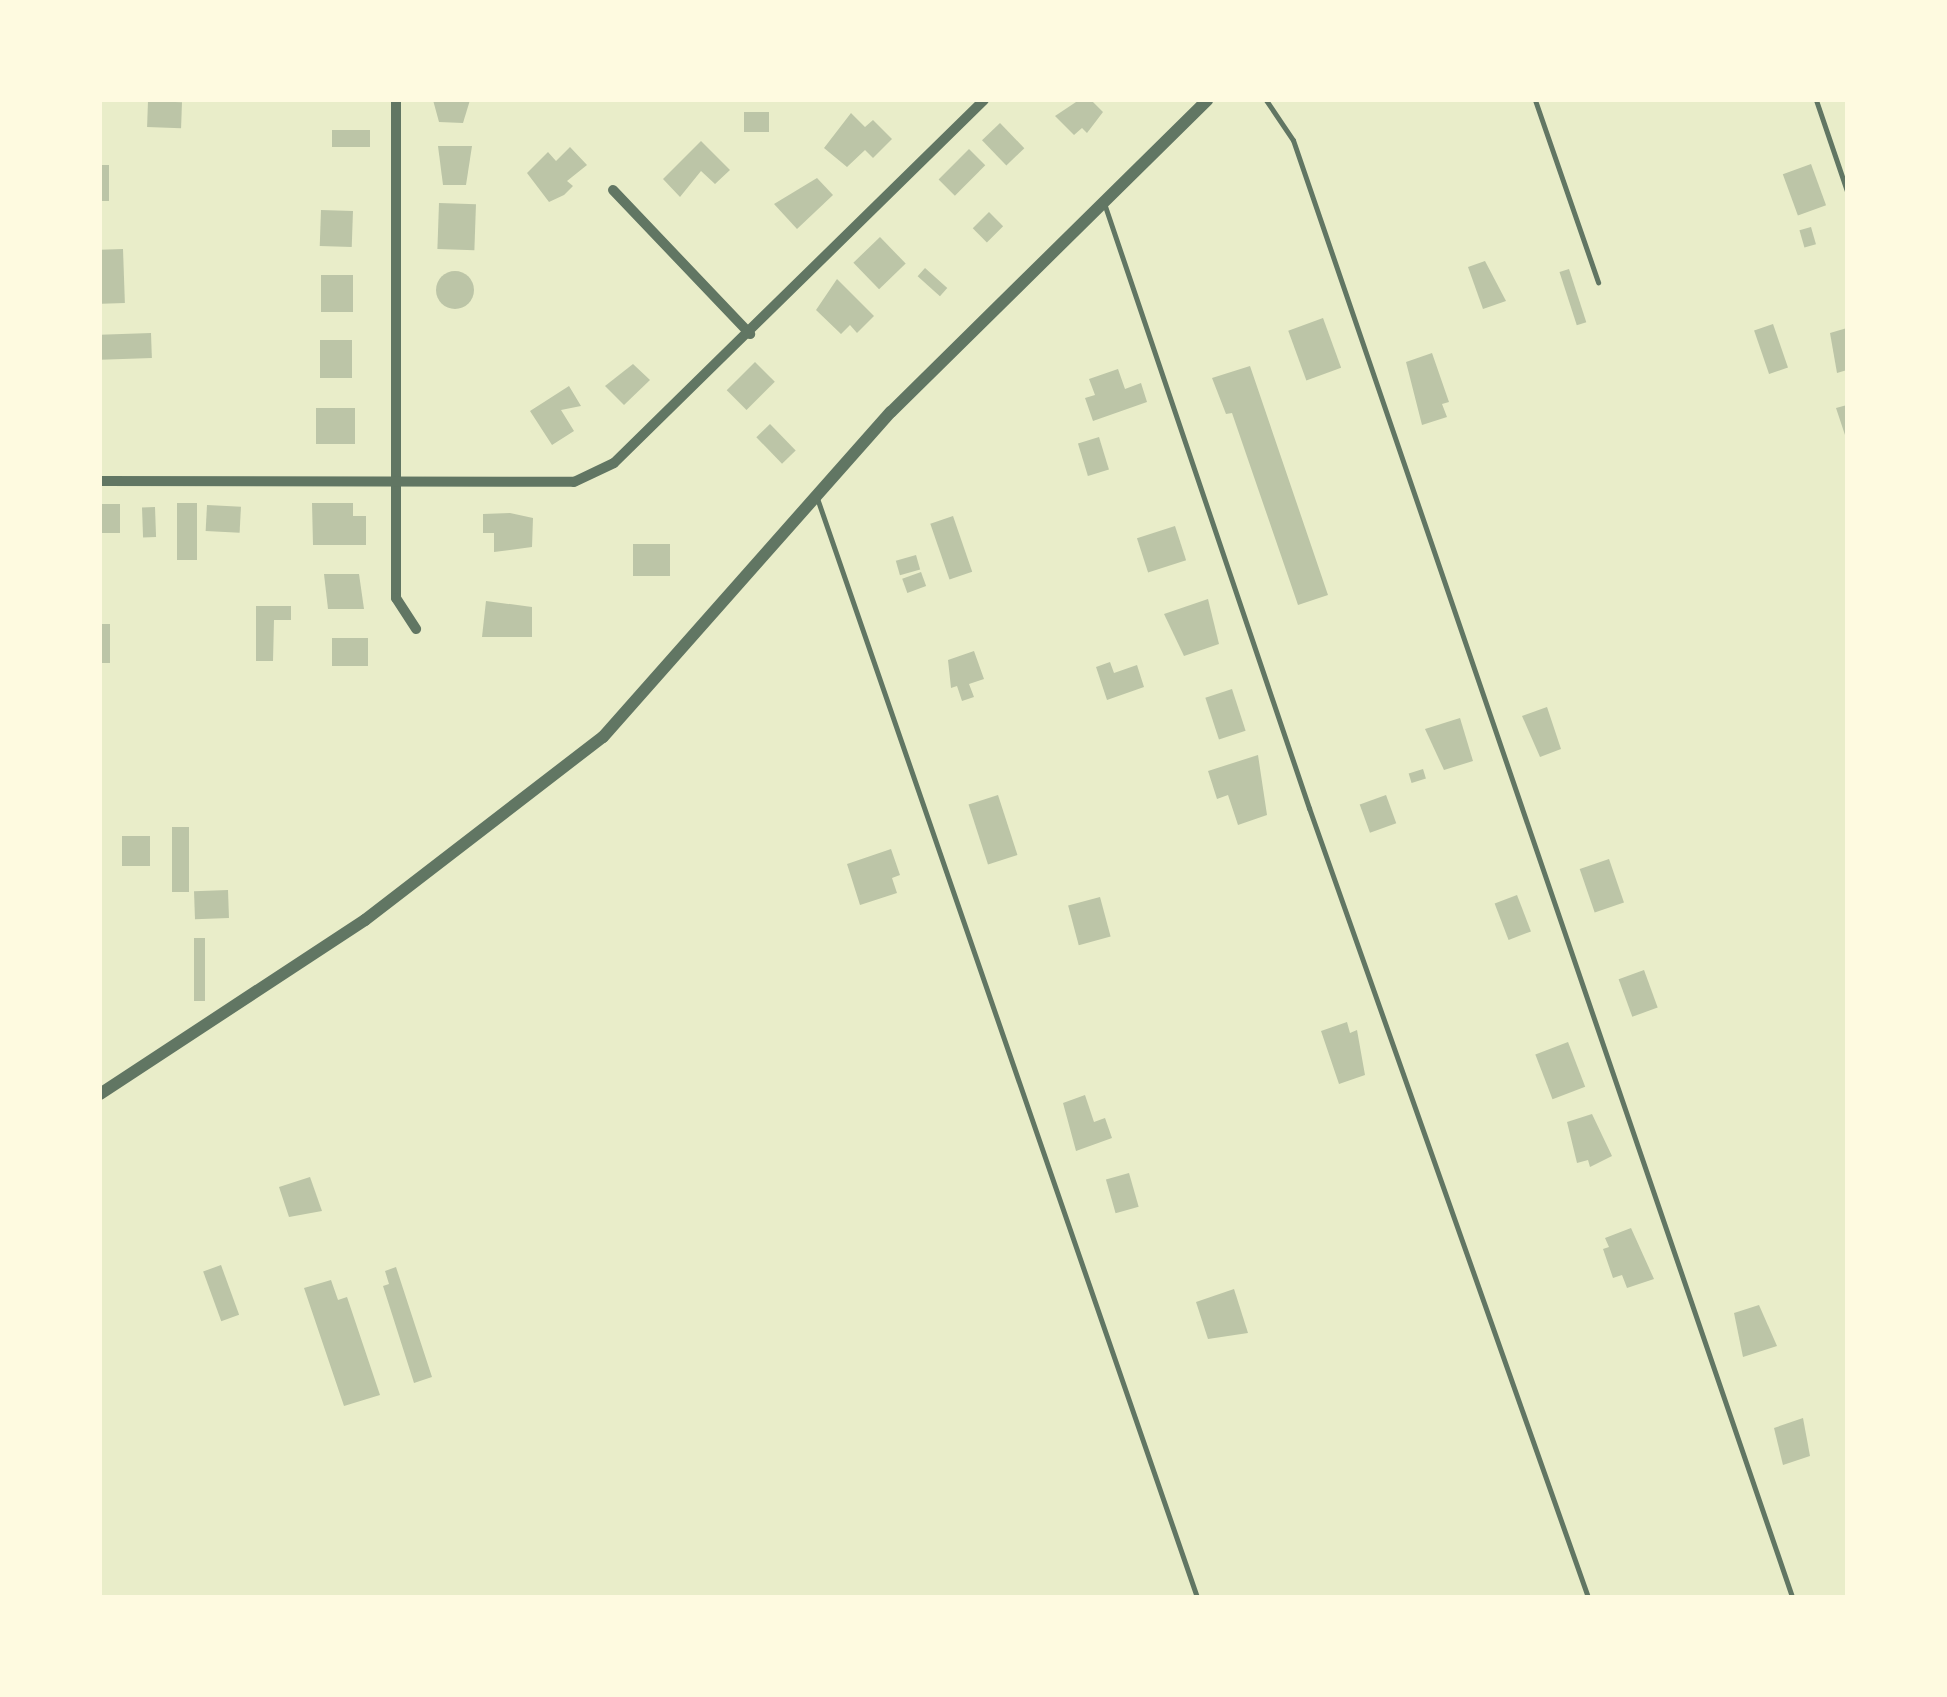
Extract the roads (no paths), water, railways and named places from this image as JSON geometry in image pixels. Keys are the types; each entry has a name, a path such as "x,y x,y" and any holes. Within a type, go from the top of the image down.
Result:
{"street":[{"path":"396,100 392,482 396,598 416,629"},
{"path":"100,482 574,482 614,463 750,334 984,100"},
{"path":"100,1094 282,979 553,780 627,712 816,495 1208,100"},
{"path":"613,190 750,334"}],"lane":[{"path":"1266,100 1292,140 1792,1597"},
{"path":"1535,100 1598,282"},
{"path":"1816,100 1847,191"},
{"path":"1104,201 1308,808 1588,1597"},
{"path":"816,495 1198,1597"}]}
